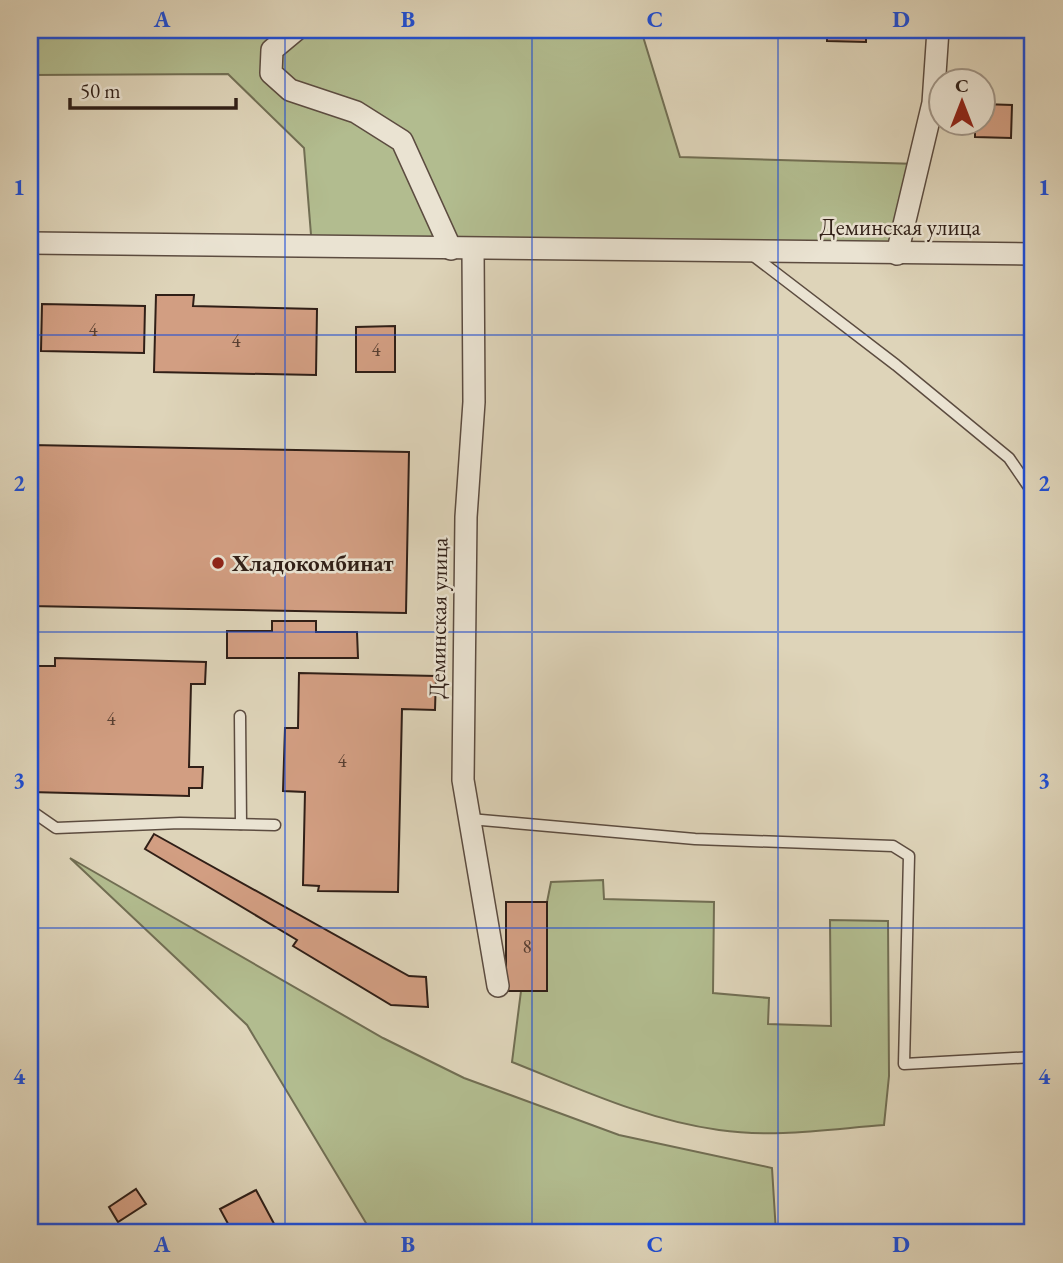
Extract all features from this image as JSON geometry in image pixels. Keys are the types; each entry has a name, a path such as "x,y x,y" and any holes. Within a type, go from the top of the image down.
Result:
{"street":[{"path":"296,30 272,50 271,73 290,90 356,112 402,141 451,249"},
{"path":"897,254 933,103 938,30"},
{"name":"Деминская улица","path":"30,243 1033,254"},
{"name":"Деминская улица","path":"473,249 474,402 467,517 462,702 463,780 498,986"}],"lane":[{"path":"749,252 896,365 1009,458 1033,494"},
{"path":"240,716 241,824"},
{"path":"30,810 56,828 275,825"},
{"path":"470,819 695,839 893,846 909,856 904,1065 1033,1057"}],"green space":[{"path":"30,30 641,30 680,157 918,164 896,254 312,247 304,148 228,74 30,75"},
{"path":"70,858 383,1038 464,1078 619,1135 772,1168 776,1233 372,1233 247,1025"},
{"path":"603,880 604,899 714,902 713,993 769,998 768,1024 831,1026 830,920 888,921 889,1076 884,1125 781,1133 719,1130 639,1111 512,1062 521,991 547,991 547,902 551,882"}],"building":[{"path":"827,30 866,30 866,42 827,41"},
{"path":"996,104 1012,105 1011,138 975,137 996,136"},
{"path":"156,295 194,295 193,306 317,309 316,375 154,372"},
{"path":"42,304 145,306 144,353 41,351"},
{"path":"395,326 395,372 356,372 356,327"},
{"name":"Хладокомбинат","path":"31,445 409,452 406,613 30,606"},
{"path":"272,621 316,621 316,632 357,632 358,658 227,658 227,631 272,631"},
{"path":"55,658 206,662 205,684 191,684 189,767 203,767 202,788 189,788 189,796 30,792 32,666 55,666"},
{"path":"299,673 436,676 435,710 402,709 398,892 318,891 319,886 303,885 305,792 283,791 285,728 298,728"},
{"path":"154,834 409,976 426,977 428,1007 391,1005 293,946 297,940 145,849"},
{"path":"506,902 547,902 547,991 506,991"},
{"path":"30,917 36,938 30,940"},
{"path":"136,1189 146,1204 118,1222 109,1207"},
{"path":"256,1190 279,1233 233,1233 220,1209"}],"place":[{"name":"Хладокомбинат","path":"218,563"}]}
